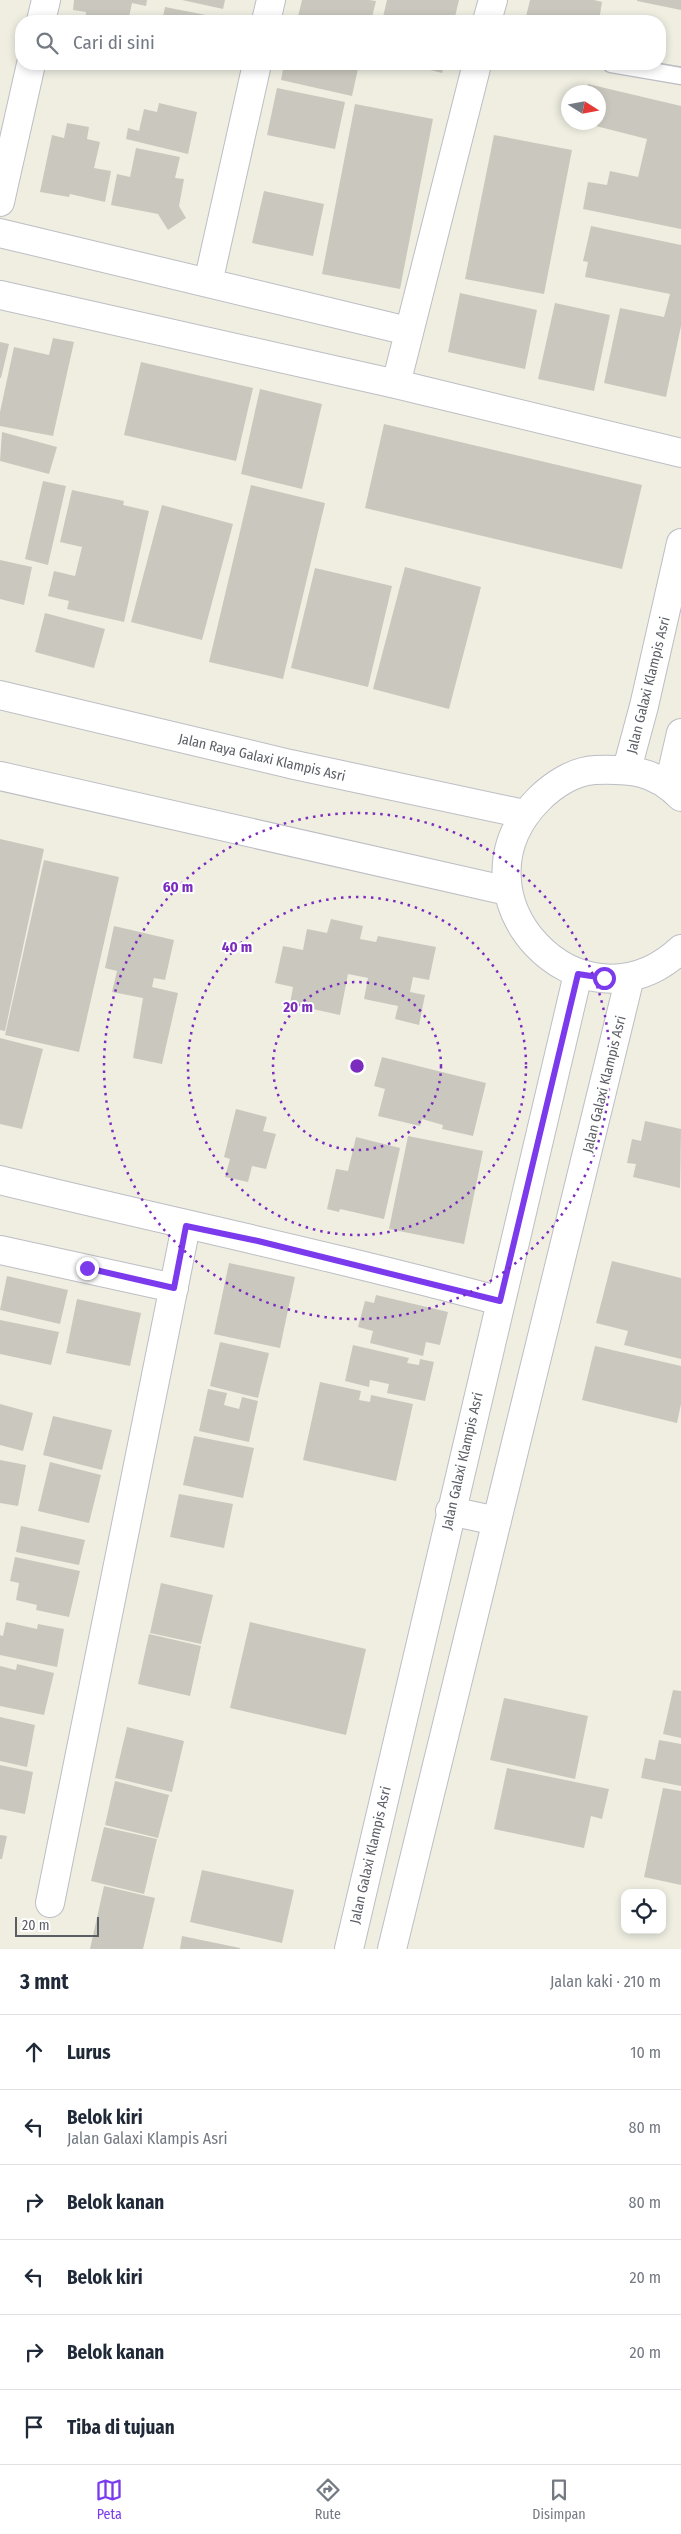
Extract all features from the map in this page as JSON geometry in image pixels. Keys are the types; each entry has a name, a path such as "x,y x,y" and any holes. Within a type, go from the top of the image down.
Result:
{"street":[{"path":"42,15 46,0"},
{"path":"267,15 271,0"},
{"path":"489,15 493,0"},
{"path":"0,202 30,70"},
{"path":"208,282 256,70"},
{"path":"396,384 475,70"},
{"path":"0,234 408,331"},
{"path":"0,295 396,384 681,453"},
{"name":"Jalan Galaxi Klampis Asri","path":"627,769 644,706 681,543"},
{"name":"Jalan Raya Galaxi Klampis Asri","path":"0,695 290,764 524,814"},
{"path":"681,733 675,791 649,774 627,769 588,770 552,786 524,814 509,851 508,891 520,926 532,941 545,955 578,974 604,978 630,977 667,962 681,949"},
{"path":"0,776 508,891"},
{"name":"Jalan Galaxi Klampis Asri","path":"348,1949 578,974"},
{"name":"Jalan Galaxi Klampis Asri","path":"392,1949 630,977"},
{"path":"0,1180 500,1301"},
{"path":"50,1903 186,1226"},
{"path":"0,1250 174,1288"},
{"path":"450,1511 497,1521"}],"lane":[{"path":"646,70 681,76"}],"building":[{"path":"74,0 147,0 146,6 132,3 129,15 86,15 86,12 73,10"},
{"path":"182,0 225,0 223,9"},
{"path":"302,0 376,1 372,15 298,15"},
{"path":"387,0 459,0 455,15 383,15"},
{"path":"530,0 594,0 602,2 600,15 526,15"},
{"path":"681,0 681,10 637,1"},
{"path":"165,7 206,15 163,15"},
{"path":"283,70 358,70 352,96 281,80"},
{"path":"430,70 443,70 442,73"},
{"path":"277,88 345,102 335,149 267,135"},
{"path":"606,88 681,106 681,229 583,209 588,182 607,185 610,171 638,177 647,139 606,129"},
{"path":"159,103 197,112 188,154 126,139 128,128 139,131 144,109 157,112"},
{"path":"355,104 433,119 400,289 322,274"},
{"path":"67,123 89,127 87,139 100,142 94,168 111,171 105,202 70,194 69,197 40,192 52,135 64,138"},
{"path":"494,135 572,150 544,294 465,279"},
{"path":"136,148 180,157 175,178 184,179 179,206 186,218 168,230 158,214 111,205 117,174 130,177"},
{"path":"264,191 324,204 313,256 252,243"},
{"path":"591,226 681,245 681,326 666,397 604,383 620,308 664,317 670,294 585,277 588,262 583,261"},
{"path":"460,293 537,310 525,369 448,352"},
{"path":"555,303 610,315 594,391 538,379"},
{"path":"53,338 74,342 53,436 0,426 0,412 14,347 49,355"},
{"path":"0,342 9,344 1,378 0,378"},
{"path":"141,362 253,388 236,461 124,435"},
{"path":"260,389 322,404 302,489 241,474"},
{"path":"384,424 642,485 622,569 365,508"},
{"path":"2,432 57,447 49,474 0,461"},
{"path":"43,481 66,486 48,565 25,559"},
{"path":"251,485 325,503 283,679 209,662"},
{"path":"72,490 124,501 123,505 149,511 124,622 67,609 69,601 48,596 54,571 75,576 82,547 60,542"},
{"path":"162,505 233,524 202,640 131,622"},
{"path":"0,560 32,567 24,605 0,599"},
{"path":"405,567 481,587 449,709 373,689"},
{"path":"315,568 392,586 368,687 291,668"},
{"path":"45,613 105,629 94,668 35,652"},
{"path":"0,839 44,849 5,1031 0,1030"},
{"path":"44,860 119,877 79,1052 5,1035"},
{"path":"331,919 363,926 360,939 376,942 378,936 436,947 429,980 413,977 410,992 425,995 419,1025 395,1019 398,1006 364,999 368,978 348,974 340,1015 290,1004 293,987 275,983 283,946 303,950 307,929 327,933"},
{"path":"114,926 174,940 165,980 154,978 152,987 178,993 162,1064 133,1058 143,998 112,992 117,971 105,968"},
{"path":"0,1038 43,1049 22,1129 0,1124"},
{"path":"382,1057 486,1083 473,1136 442,1129 443,1125 422,1119 420,1126 378,1116 385,1089 374,1086"},
{"path":"236,1109 267,1117 263,1131 276,1134 266,1169 252,1166 248,1182 225,1177 230,1159 224,1157"},
{"path":"645,1121 681,1129 680,1188 633,1177 636,1164 627,1163 632,1139 641,1141"},
{"path":"408,1136 483,1151 464,1244 389,1229"},
{"path":"356,1137 400,1148 384,1219 340,1209 339,1212 327,1209 336,1169 348,1171"},
{"path":"612,1261 681,1278 681,1359 624,1345 628,1331 596,1323"},
{"path":"229,1263 295,1277 280,1348 214,1334"},
{"path":"7,1276 68,1290 60,1324 0,1310"},
{"path":"376,1295 448,1312 440,1345 426,1342 423,1356 370,1343 373,1331 358,1327 365,1301 374,1303"},
{"path":"77,1299 141,1313 130,1366 66,1353"},
{"path":"0,1320 59,1332 51,1365 0,1354"},
{"path":"220,1342 269,1353 258,1398 210,1386"},
{"path":"353,1345 409,1358 407,1363 419,1365 420,1359 434,1362 425,1401 387,1393 389,1384 370,1380 369,1387 345,1381"},
{"path":"595,1346 681,1366 681,1404 677,1423 582,1400"},
{"path":"320,1382 361,1391 359,1400 370,1402 371,1395 413,1404 396,1481 303,1460"},
{"path":"208,1389 227,1393 224,1405 239,1409 242,1397 258,1401 249,1442 199,1431"},
{"path":"0,1404 33,1413 23,1451 0,1445"},
{"path":"53,1416 112,1430 102,1470 43,1455"},
{"path":"194,1436 254,1448 243,1498 183,1485"},
{"path":"0,1460 26,1465 18,1506 0,1503"},
{"path":"50,1462 101,1475 89,1523 38,1511"},
{"path":"179,1494 233,1504 224,1548 170,1537"},
{"path":"21,1526 85,1540 79,1565 16,1552"},
{"path":"15,1557 80,1571 69,1617 36,1610 37,1605 16,1600 19,1583 10,1581"},
{"path":"161,1583 213,1595 201,1644 150,1633"},
{"path":"6,1622 37,1629 38,1624 64,1629 57,1667 0,1655 0,1635 3,1636"},
{"path":"250,1622 366,1649 346,1735 230,1708"},
{"path":"149,1634 201,1646 190,1696 138,1684"},
{"path":"17,1664 54,1673 44,1715 0,1706 0,1666 16,1670"},
{"path":"673,1690 681,1691 681,1738 663,1734"},
{"path":"504,1698 588,1716 575,1779 490,1760"},
{"path":"0,1717 35,1725 27,1767 0,1761"},
{"path":"127,1727 184,1741 172,1792 115,1778"},
{"path":"659,1740 681,1744 681,1786 641,1778 645,1758 655,1760"},
{"path":"0,1765 33,1772 25,1814 0,1809"},
{"path":"507,1768 609,1789 602,1819 591,1816 584,1848 494,1829"},
{"path":"115,1781 169,1795 158,1838 105,1825"},
{"path":"663,1788 681,1791 681,1885 644,1877"},
{"path":"104,1827 157,1839 144,1894 91,1881"},
{"path":"0,1835 7,1836 2,1859 0,1859"},
{"path":"202,1870 294,1890 282,1943 190,1922"},
{"path":"104,1886 155,1898 143,1949 90,1949"},
{"path":"182,1936 240,1948 240,1949 180,1949"}],"route":[{"path":"87,1268 174,1288 186,1226 258,1241 500,1301 578,974 604,978"}]}
